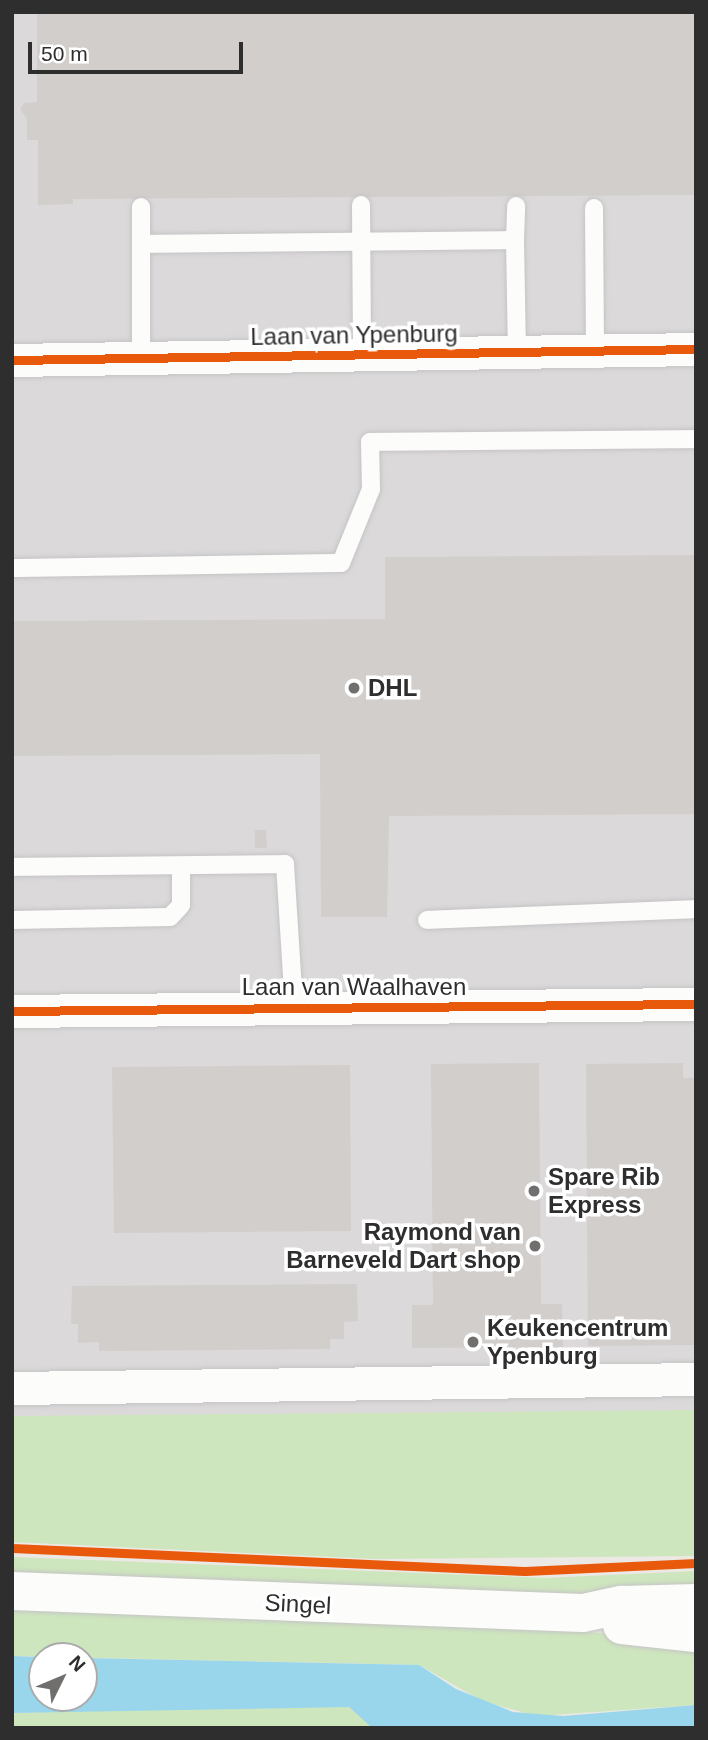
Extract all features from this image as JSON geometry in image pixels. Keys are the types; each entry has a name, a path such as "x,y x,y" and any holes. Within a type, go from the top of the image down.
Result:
{"main road":[{"name":"Singel","path":"12,1591 583,1614 620,1625 696,1633"},
{"name":"Singel","path":"583,1614 622,1605 696,1603"}],"street":[{"name":"Laan van Ypenburg","path":"12,360 696,349"},
{"name":"Laan van Waalhaven","path":"12,1011 294,1006 696,1004"},
{"path":"12,1388 696,1379"}],"lane":[{"path":"361,205 362,355"},
{"path":"516,206 517,351"},
{"path":"141,207 141,359"},
{"path":"594,208 594,351"},
{"path":"141,244 516,240"},
{"path":"12,568 341,564 371,489 370,442 696,439"},
{"path":"12,867 285,864 294,1006"},
{"path":"12,920 170,918 181,905 181,867"},
{"path":"427,920 696,909"}],"shaded area":[{"path":"12,12 696,12 696,1503 12,1505"}],"green space":[{"path":"696,1410 696,1556 376,1559 12,1542 12,1416"},
{"path":"12,1557 545,1578 696,1571 696,1591 533,1596 12,1575"},
{"path":"12,1607 532,1626 696,1643 696,1705 537,1716 484,1702 419,1665 98,1658 98,1642 28,1642 28,1656 12,1656"},
{"path":"272,1706 349,1707 372,1728 12,1728 12,1713"}],"water":[{"path":"12,1656 28,1657 28,1712 68,1712 12,1713"},
{"path":"98,1658 419,1665 456,1689 513,1712 563,1716 696,1705 696,1728 372,1728 349,1707 98,1711"}],"building":[{"path":"37,12 696,12 696,195 73,199 73,204 38,205 38,140 27,140 27,119 20,109 24,103 37,102"},
{"name":"DHL","path":"696,555 696,814 389,816 387,917 321,917 320,754 12,756 12,621 385,619 385,557"},
{"path":"255,830 266,830 267,848 255,848"},
{"path":"539,1063 541,1304 562,1304 563,1347 412,1348 412,1305 433,1305 431,1064"},
{"path":"683,1063 683,1078 696,1078 696,1345 588,1346 586,1064"},
{"path":"350,1065 351,1231 114,1233 112,1067"},
{"path":"357,1284 358,1321 344,1322 344,1339 330,1339 330,1349 99,1351 99,1342 78,1343 78,1324 71,1324 72,1286"}],"cycle path":[{"path":"12,360 696,349"},
{"path":"12,1011 696,1004"},
{"path":"12,1548 525,1571 696,1563"}],"place":[{"name":"DHL","path":"354,688"},
{"name":"Spare Rib Express","path":"534,1191"},
{"name":"Raymond van Barneveld Dart shop","path":"535,1246"},
{"name":"Keukencentrum Ypenburg","path":"473,1342"}]}
